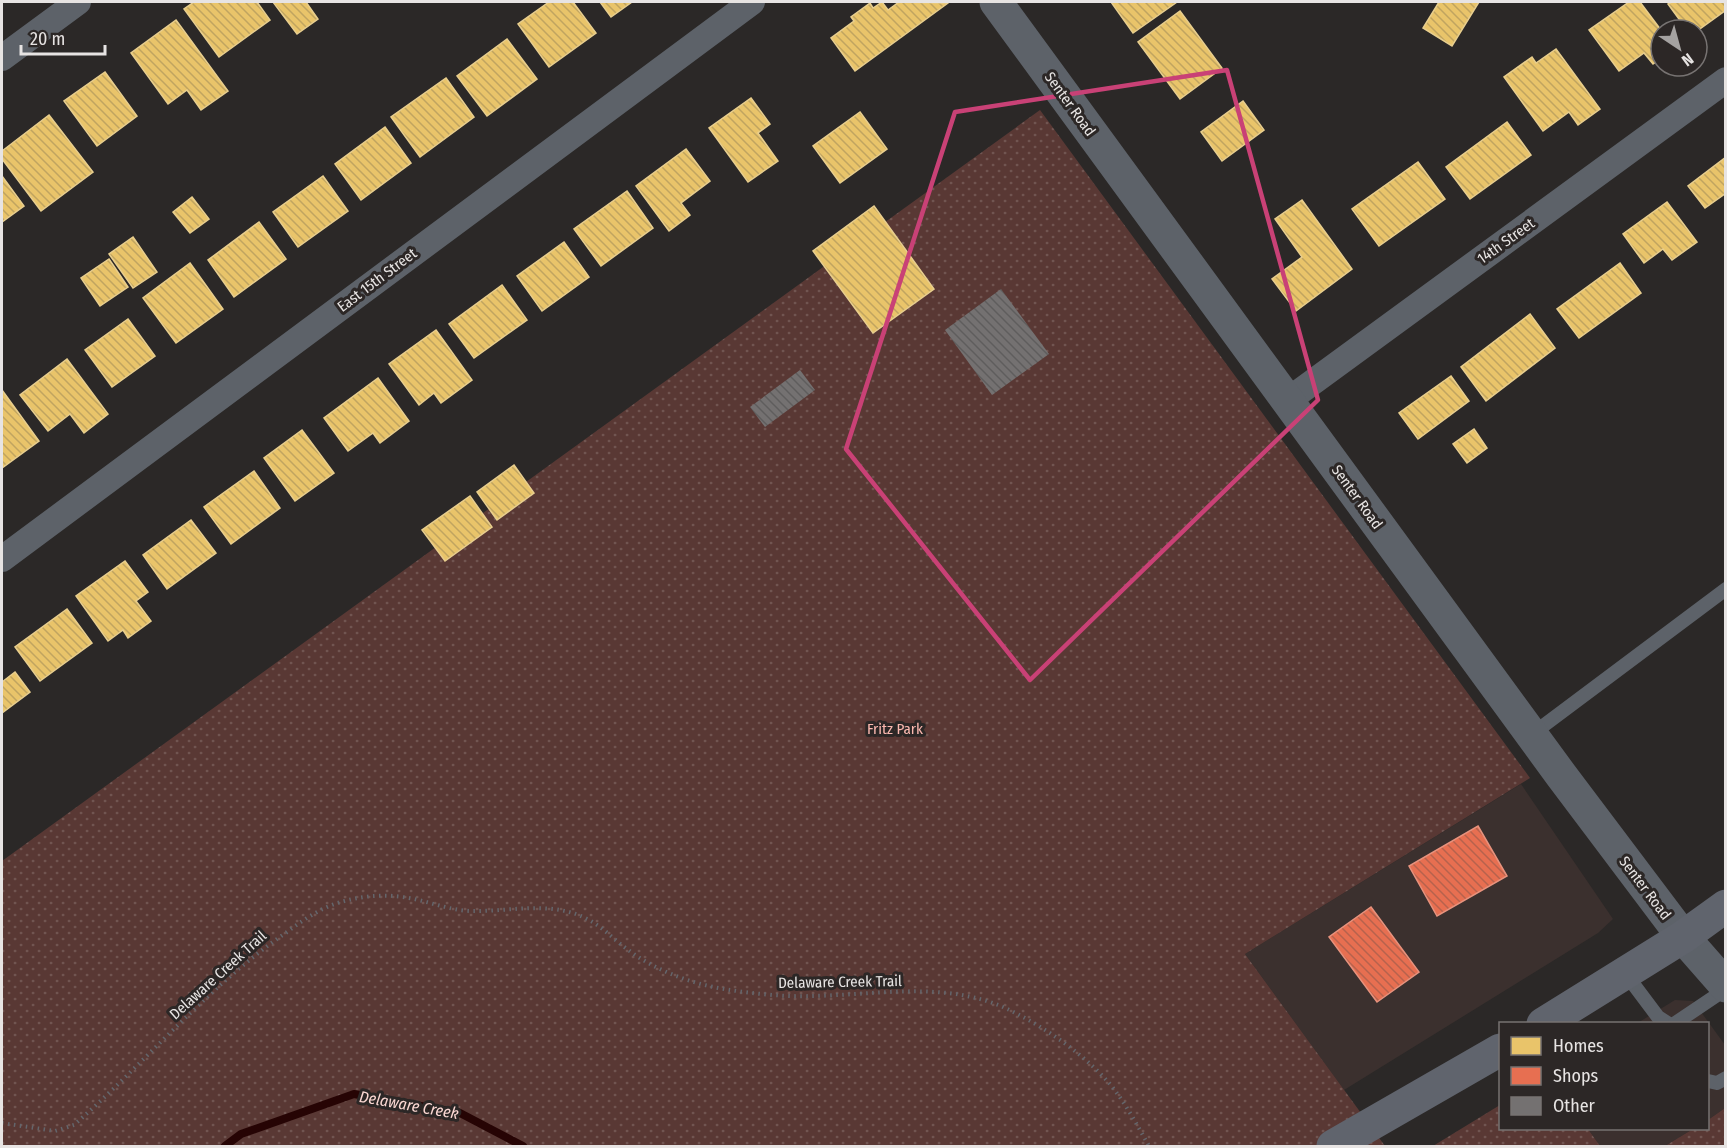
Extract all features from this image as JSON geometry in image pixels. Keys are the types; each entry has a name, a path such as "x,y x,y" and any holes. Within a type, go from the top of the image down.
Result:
{"main road":[{"path":"1547,1022 1683,938 1725,906"},
{"path":"1333,1146 1499,1051"}],"street":[{"path":"2,58 78,2"},
{"name":"East 15th Street","path":"2,559 752,2"},
{"name":"Senter Road","path":"996,2 1531,735 1683,938 1725,987"},
{"name":"14th Street","path":"1287,401 1725,80"}],"lane":[{"path":"1531,735 1725,589"},
{"path":"1625,973 1658,1021"},
{"path":"1675,1022 1725,987"},
{"path":"1709,1081 1717,1083 1725,1078"}],"path":[{"name":"Delaware Creek Trail","path":"2,1123 55,1131 74,1125 262,949 304,920 337,903 378,895 405,897 469,911 543,908 562,910 586,918 608,932 627,949 655,966 684,979 726,990 808,996 946,991 973,995 1006,1008 1045,1031 1085,1060 1108,1082 1149,1146"}],"highlighted area":[{"path":"1227,70 1318,400 1030,680 846,449 955,112"}],"shaded area":[{"path":"1521,784 1613,919 1598,933 1344,1090 1245,954"},
{"path":"1675,1000 1693,1001 1708,1022 1639,1022"},
{"path":"1709,1023 1725,1045 1725,1108 1709,1119"},
{"path":"1589,1130 1691,1130 1665,1146 1600,1146"}],"green space":[{"name":"Fritz Park","path":"1040,110 1530,778 1245,954 1385,1146 2,1146 2,861"},
{"path":"1499,1106 1499,1130 1589,1130 1600,1146 1433,1146"},
{"path":"1725,1108 1725,1146 1665,1146 1691,1130 1709,1130 1709,1119"}],"building: Homes":[{"path":"194,2 257,2 270,20 219,57 184,9"},
{"path":"273,2 306,2 318,19 297,34"},
{"path":"549,2 573,2 596,33 549,67 518,24"},
{"path":"600,2 632,2 611,17"},
{"path":"882,2 888,10 899,2 948,3 855,71 831,38 854,21 851,17 870,3 873,8"},
{"path":"1111,2 1177,2 1133,33"},
{"path":"1439,2 1479,2 1452,46 1423,28"},
{"path":"1629,2 1640,2 1652,18 1649,18 1649,59 1644,53 1619,71 1589,30"},
{"path":"1672,2 1726,2 1726,10 1709,22 1709,18 1678,18 1668,4"},
{"path":"1180,11 1222,68 1180,99 1138,42"},
{"path":"176,20 228,91 201,110 187,90 168,104 131,53"},
{"path":"507,39 537,79 487,116 457,76"},
{"path":"1556,49 1600,109 1578,125 1569,112 1543,131 1504,77 1532,57 1536,63"},
{"path":"105,72 137,116 97,146 64,101"},
{"path":"446,78 474,117 420,157 391,117"},
{"path":"751,98 770,124 758,133 778,161 748,182 709,128"},
{"path":"1243,101 1264,130 1222,161 1201,132"},
{"path":"860,112 887,149 840,183 813,146"},
{"path":"49,115 93,172 41,211 2,159 2,151"},
{"path":"1507,122 1531,155 1470,199 1446,167"},
{"path":"385,127 411,163 361,200 335,164"},
{"path":"686,149 710,181 681,203 690,215 669,231 636,186"},
{"path":"1726,157 1726,193 1705,208 1688,186"},
{"path":"1418,162 1445,199 1379,246 1352,209"},
{"path":"2,176 24,206 2,222"},
{"path":"323,176 348,211 298,247 273,212"},
{"path":"627,191 653,228 601,266 574,229"},
{"path":"192,197 209,219 190,233 173,212"},
{"path":"1302,200 1352,269 1296,311 1272,279 1302,257 1275,219"},
{"path":"1667,202 1697,242 1672,260 1663,249 1644,263 1623,234"},
{"path":"874,206 934,289 873,333 813,251"},
{"path":"259,222 286,259 234,297 208,260"},
{"path":"133,237 157,272 133,288 109,254"},
{"path":"564,242 589,277 542,311 517,276"},
{"path":"109,259 128,287 100,306 81,278"},
{"path":"190,263 223,309 176,343 143,298"},
{"path":"1620,263 1641,293 1579,338 1557,309"},
{"path":"502,285 527,320 474,358 449,324"},
{"path":"1530,314 1555,348 1486,401 1461,367"},
{"path":"128,319 155,356 112,387 85,350"},
{"path":"436,330 472,380 441,403 434,393 419,405 389,364"},
{"path":"67,359 108,414 84,433 70,414 48,431 20,395"},
{"path":"1451,376 1469,401 1418,439 1399,413"},
{"path":"378,378 409,421 380,443 373,433 348,451 324,418"},
{"path":"2,390 39,441 2,468"},
{"path":"1474,429 1487,448 1467,463 1453,444"},
{"path":"302,430 334,473 295,501 264,458"},
{"path":"514,465 534,493 497,520 477,492"},
{"path":"254,471 280,508 231,544 204,507"},
{"path":"470,496 492,527 445,561 422,530"},
{"path":"191,520 216,553 167,589 143,555"},
{"path":"125,561 148,592 136,601 151,621 128,638 123,630 108,641 76,596"},
{"path":"67,609 92,643 40,681 15,647"},
{"path":"15,672 30,692 2,713 2,682"}],"building: Shops":[{"path":"1478,826 1507,876 1437,916 1409,866"},
{"path":"1371,907 1419,972 1377,1002 1329,937"}],"building: Other":[{"path":"1001,289 1049,354 992,395 945,330"},
{"path":"800,370 815,390 765,427 750,407"}],"waterway":[{"name":"Delaware Creek","path":"225,1146 241,1134 354,1094 460,1113 523,1146"}]}
